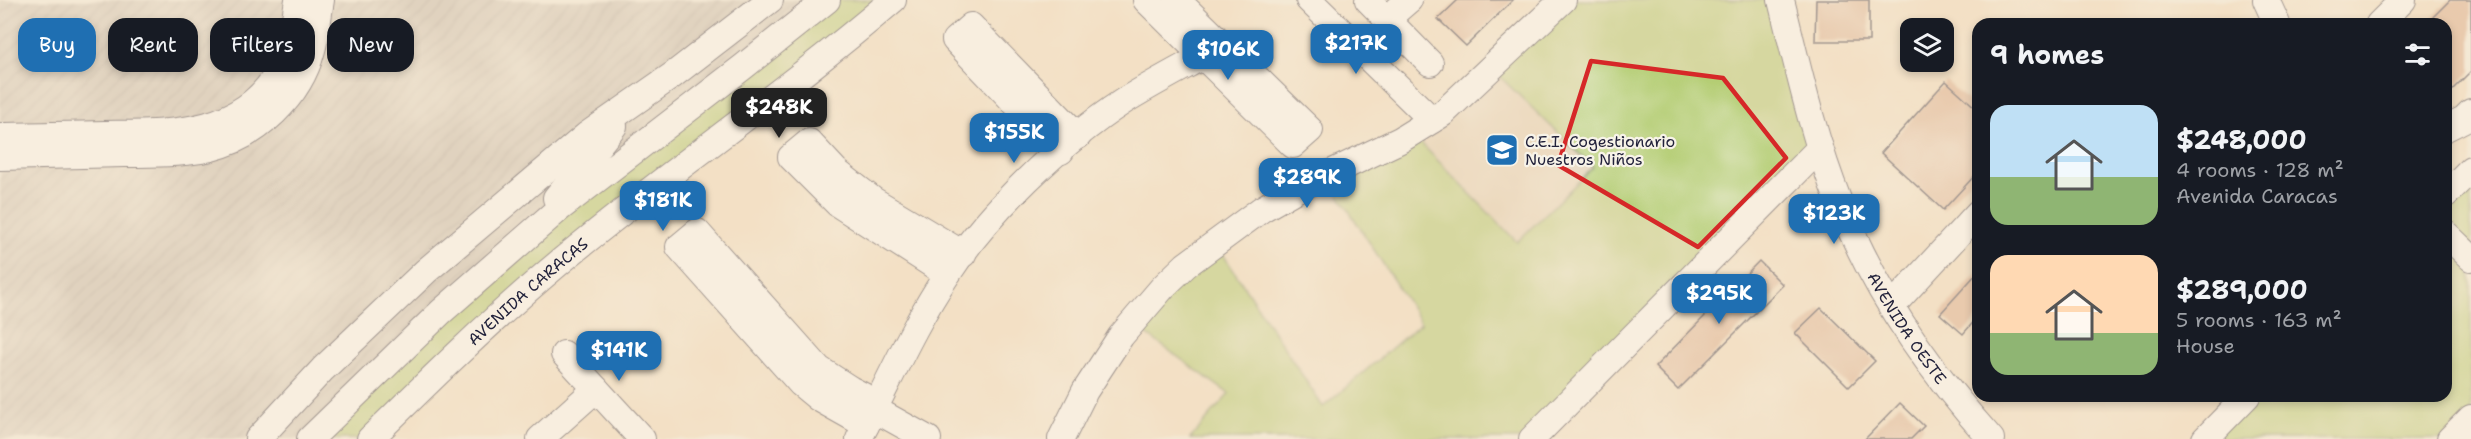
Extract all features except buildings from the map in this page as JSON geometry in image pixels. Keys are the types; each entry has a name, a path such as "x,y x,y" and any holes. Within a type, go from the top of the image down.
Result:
{"street":[{"path":"0,157 123,144 193,129 228,118 244,109 267,89 289,47 298,0"},
{"path":"0,136 123,144 179,152 212,148 246,133 267,119 290,94 307,65 312,51 321,0"},
{"path":"258,439 323,369 426,271 587,135 771,0"},
{"path":"310,439 396,354 560,208 827,0"},
{"name":"AVENIDA CARACAS","path":"370,439 466,344 561,261 787,86 893,0"},
{"path":"1146,0 1213,51"},
{"path":"1177,0 1213,51"},
{"path":"1339,29 1368,0 1430,63"},
{"path":"1388,19 1409,0"},
{"path":"1061,439 1085,391 1121,336 1163,287 1186,265 1262,209 1336,169 1400,140 1432,120 1563,0"},
{"name":"AVENIDA OESTE","path":"1781,0 1820,148 1852,233 1892,306 1981,436"},
{"path":"2266,0 2274,18"},
{"path":"2385,18 2403,0"},
{"path":"1314,2 1432,120"},
{"path":"970,26 1069,143 955,40 970,26"},
{"path":"869,419 917,325 947,274 1005,204 1069,143 1123,102 1213,51"},
{"path":"508,255 598,148 628,106"},
{"path":"2452,125 2464,119 2471,112"},
{"path":"947,274 838,204 791,157 809,142 837,172 873,200 963,254"},
{"path":"1532,439 1820,148"},
{"path":"2452,188 2471,169"},
{"path":"1892,306 1972,219"},
{"path":"869,419 850,389 819,369 697,232 679,247 801,384 818,398 869,419 928,439"},
{"path":"2452,240 2471,258"},
{"path":"564,354 642,439"},
{"path":"540,439 596,389"},
{"path":"2205,439 2241,402"},
{"path":"2450,439 2471,418"}],"highlighted area":[{"path":"1591,61 1723,78 1786,158 1698,247 1558,165"}],"shaded area":[{"path":"0,0 827,0 310,439 0,439"},
{"name":"C.E.I. Cogestionario Nuestros Niños","path":"1491,68 1593,167 1517,242 1411,133"}],"green space":[{"path":"827,0 893,0 787,86 370,439 310,439 396,354"},
{"path":"1563,0 1781,0 1820,148 1532,439 1190,439 1229,394 1131,323 1215,242 1323,407 1421,323 1326,175 1411,133 1517,242 1593,167 1491,68"},
{"path":"2471,169 2471,418 2450,439 2205,439 2241,402 2452,402 2452,189"}],"place":[{"name":"C.E.I. Cogestionario Nuestros Niños","path":"1502,150"}]}
